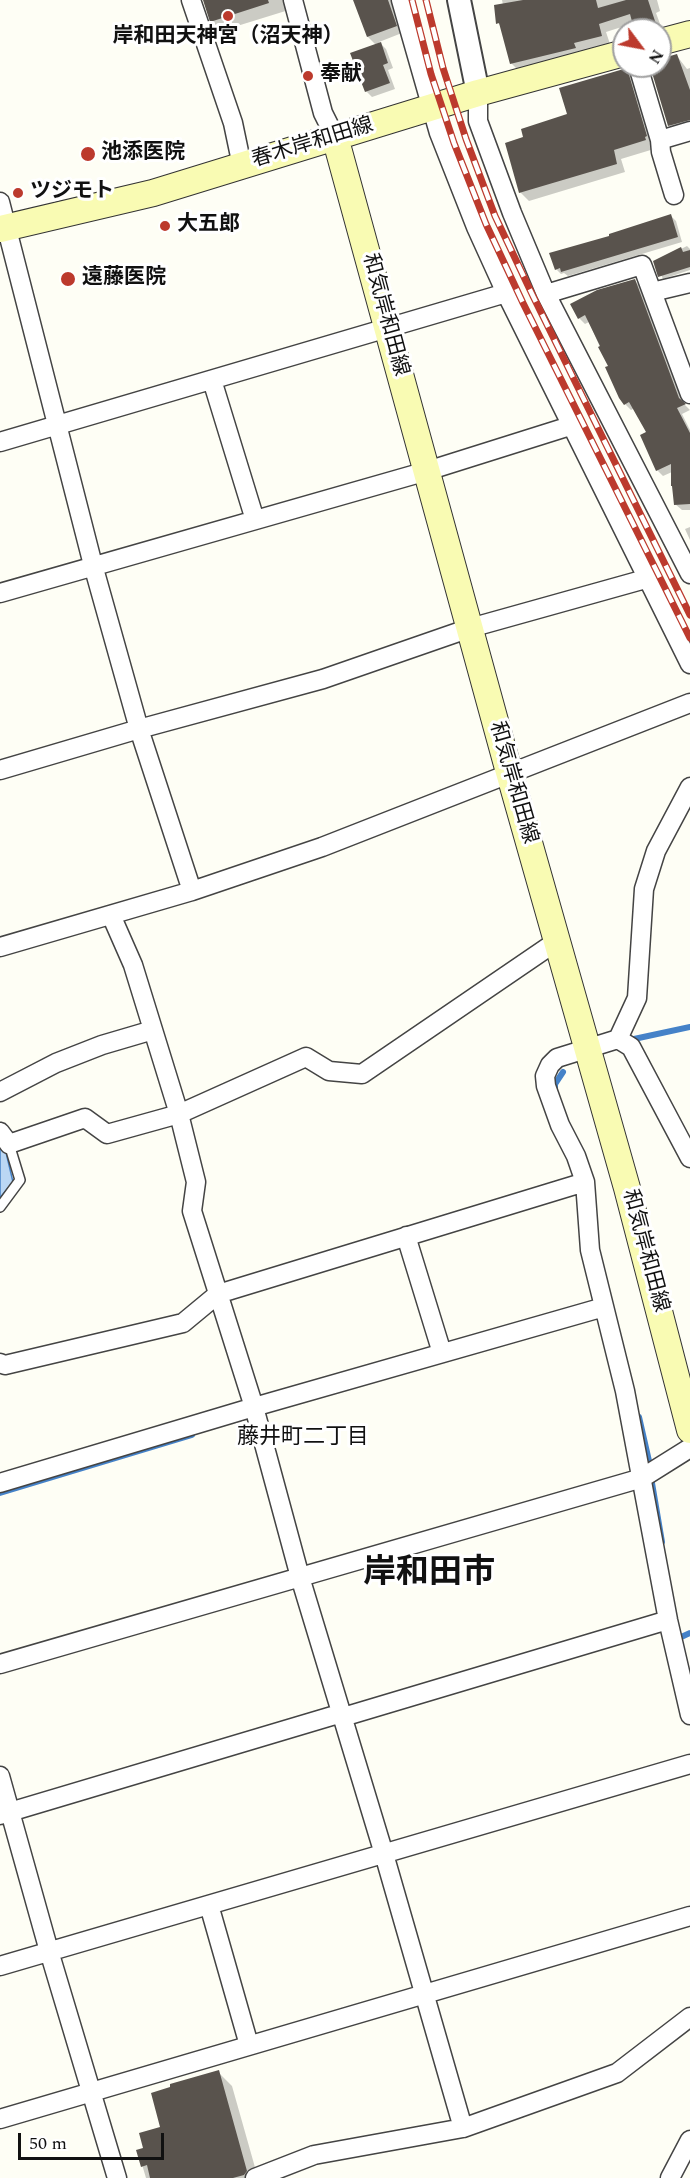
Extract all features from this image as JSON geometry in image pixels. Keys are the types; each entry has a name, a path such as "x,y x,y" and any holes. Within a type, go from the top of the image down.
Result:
{"main road":[{"path":"672,39 690,34"},
{"name":"春木岸和田線","path":"3,229 153,193 478,93 612,55"},
{"name":"和気岸和田線","path":"335,137 509,772 627,1188 690,1430"}],"street":[{"path":"191,0 233,123 242,166"},
{"path":"293,0 323,113 335,137"},
{"path":"401,0 431,108 476,227 570,426 649,578 690,664"},
{"path":"459,0 478,93 478,121 512,213 546,294 690,574"},
{"path":"642,78 674,195"},
{"path":"660,140 690,131"},
{"path":"0,202 3,229 93,565 139,729 192,891"},
{"path":"546,294 642,265 690,394"},
{"path":"652,292 690,283"},
{"path":"0,442 506,293"},
{"path":"212,380 255,520"},
{"path":"0,593 427,471 570,426"},
{"path":"0,771 139,729 323,680 470,628 649,578"},
{"path":"0,947 192,891 322,847 690,703"},
{"path":"618,1039 637,998 644,889 656,851 690,787"},
{"path":"111,915 133,964 179,1114 196,1182 192,1211 254,1407 300,1577 384,1854 463,2128"},
{"path":"5,1138 85,1118 107,1134 179,1114 306,1057 329,1071 362,1074 557,941"},
{"path":"0,1092 56,1063 102,1045 153,1030"},
{"path":"690,1158 632,1047 618,1039 557,1058 550,1065 545,1076 546,1086 585,1182 590,1250 625,1391 668,1620 690,1715"},
{"path":"0,1363 4,1365 183,1323 218,1294 585,1182"},
{"path":"406,1236 442,1353"},
{"path":"0,1483 604,1306"},
{"path":"0,1664 642,1478 690,1448"},
{"path":"5,1814 668,1620"},
{"path":"0,1966 690,1764"},
{"path":"0,1776 5,1814 117,2178"},
{"path":"209,1905 249,2045"},
{"path":"0,2119 690,1916"},
{"path":"255,2178 314,2155 463,2128 617,2073 690,2017"},
{"path":"670,2178 690,2139"}],"lane":[{"path":"0,1207 20,1180 5,1138"}],"water":[{"path":"4,1144 13,1182 0,1198 0,1145"}],"building":[{"path":"203,0 268,0 269,3 210,22"},
{"path":"353,0 388,0 397,26 367,37"},
{"path":"523,0 596,0 598,8 626,0 648,0 654,18 631,18 630,14 612,18 599,24 602,36 574,43 576,48 510,64 499,23 496,24 494,5"},
{"path":"381,42 388,63 383,65 390,83 365,92 350,53"},
{"path":"677,54 690,90 690,120 668,126 654,78 672,78 672,55"},
{"path":"612,72 612,78 630,78 647,136 646,140 614,150 617,164 519,193 505,143 523,137 521,129 567,114 559,88"},
{"path":"671,214 678,237 561,272 560,268 555,270 549,253 609,236 609,234"},
{"path":"681,247 683,252 690,250 690,267 658,277 653,261"},
{"path":"635,279 679,398 686,404 677,408 690,433 690,504 674,505 671,464 656,471 640,435 646,432 629,402 624,405 619,398 605,367 608,366 598,347 600,346 585,315 578,319 570,304 597,290"},
{"path":"219,2070 247,2171 244,2175 233,2178 150,2178 147,2165 141,2167 136,2150 143,2148 139,2133 160,2127 151,2093 170,2087 170,2084"}],"waterway":[{"path":"634,1039 690,1027"},
{"path":"555,1091 555,1084 563,1072"},
{"path":"639,1417 649,1461"},
{"path":"0,1493 192,1435"},
{"path":"652,1483 662,1542"},
{"path":"679,1638 690,1633"}],"railway":[{"path":"412,0 431,74 454,143 486,224 690,638"},
{"path":"426,0 443,68 466,139 495,216 690,615"}],"place":[{"name":"岸和田天神宮（沼天神）","path":"228,16"},
{"name":"奉献","path":"308,76"},
{"name":"池添医院","path":"88,154"},
{"name":"ツジモト","path":"18,193"},
{"name":"大五郎","path":"165,226"},
{"name":"遠藤医院","path":"68,279"}],"district":[{"name":"藤井町二丁目","path":"303,1439"},
{"name":"岸和田市","path":"429,1576"}]}
